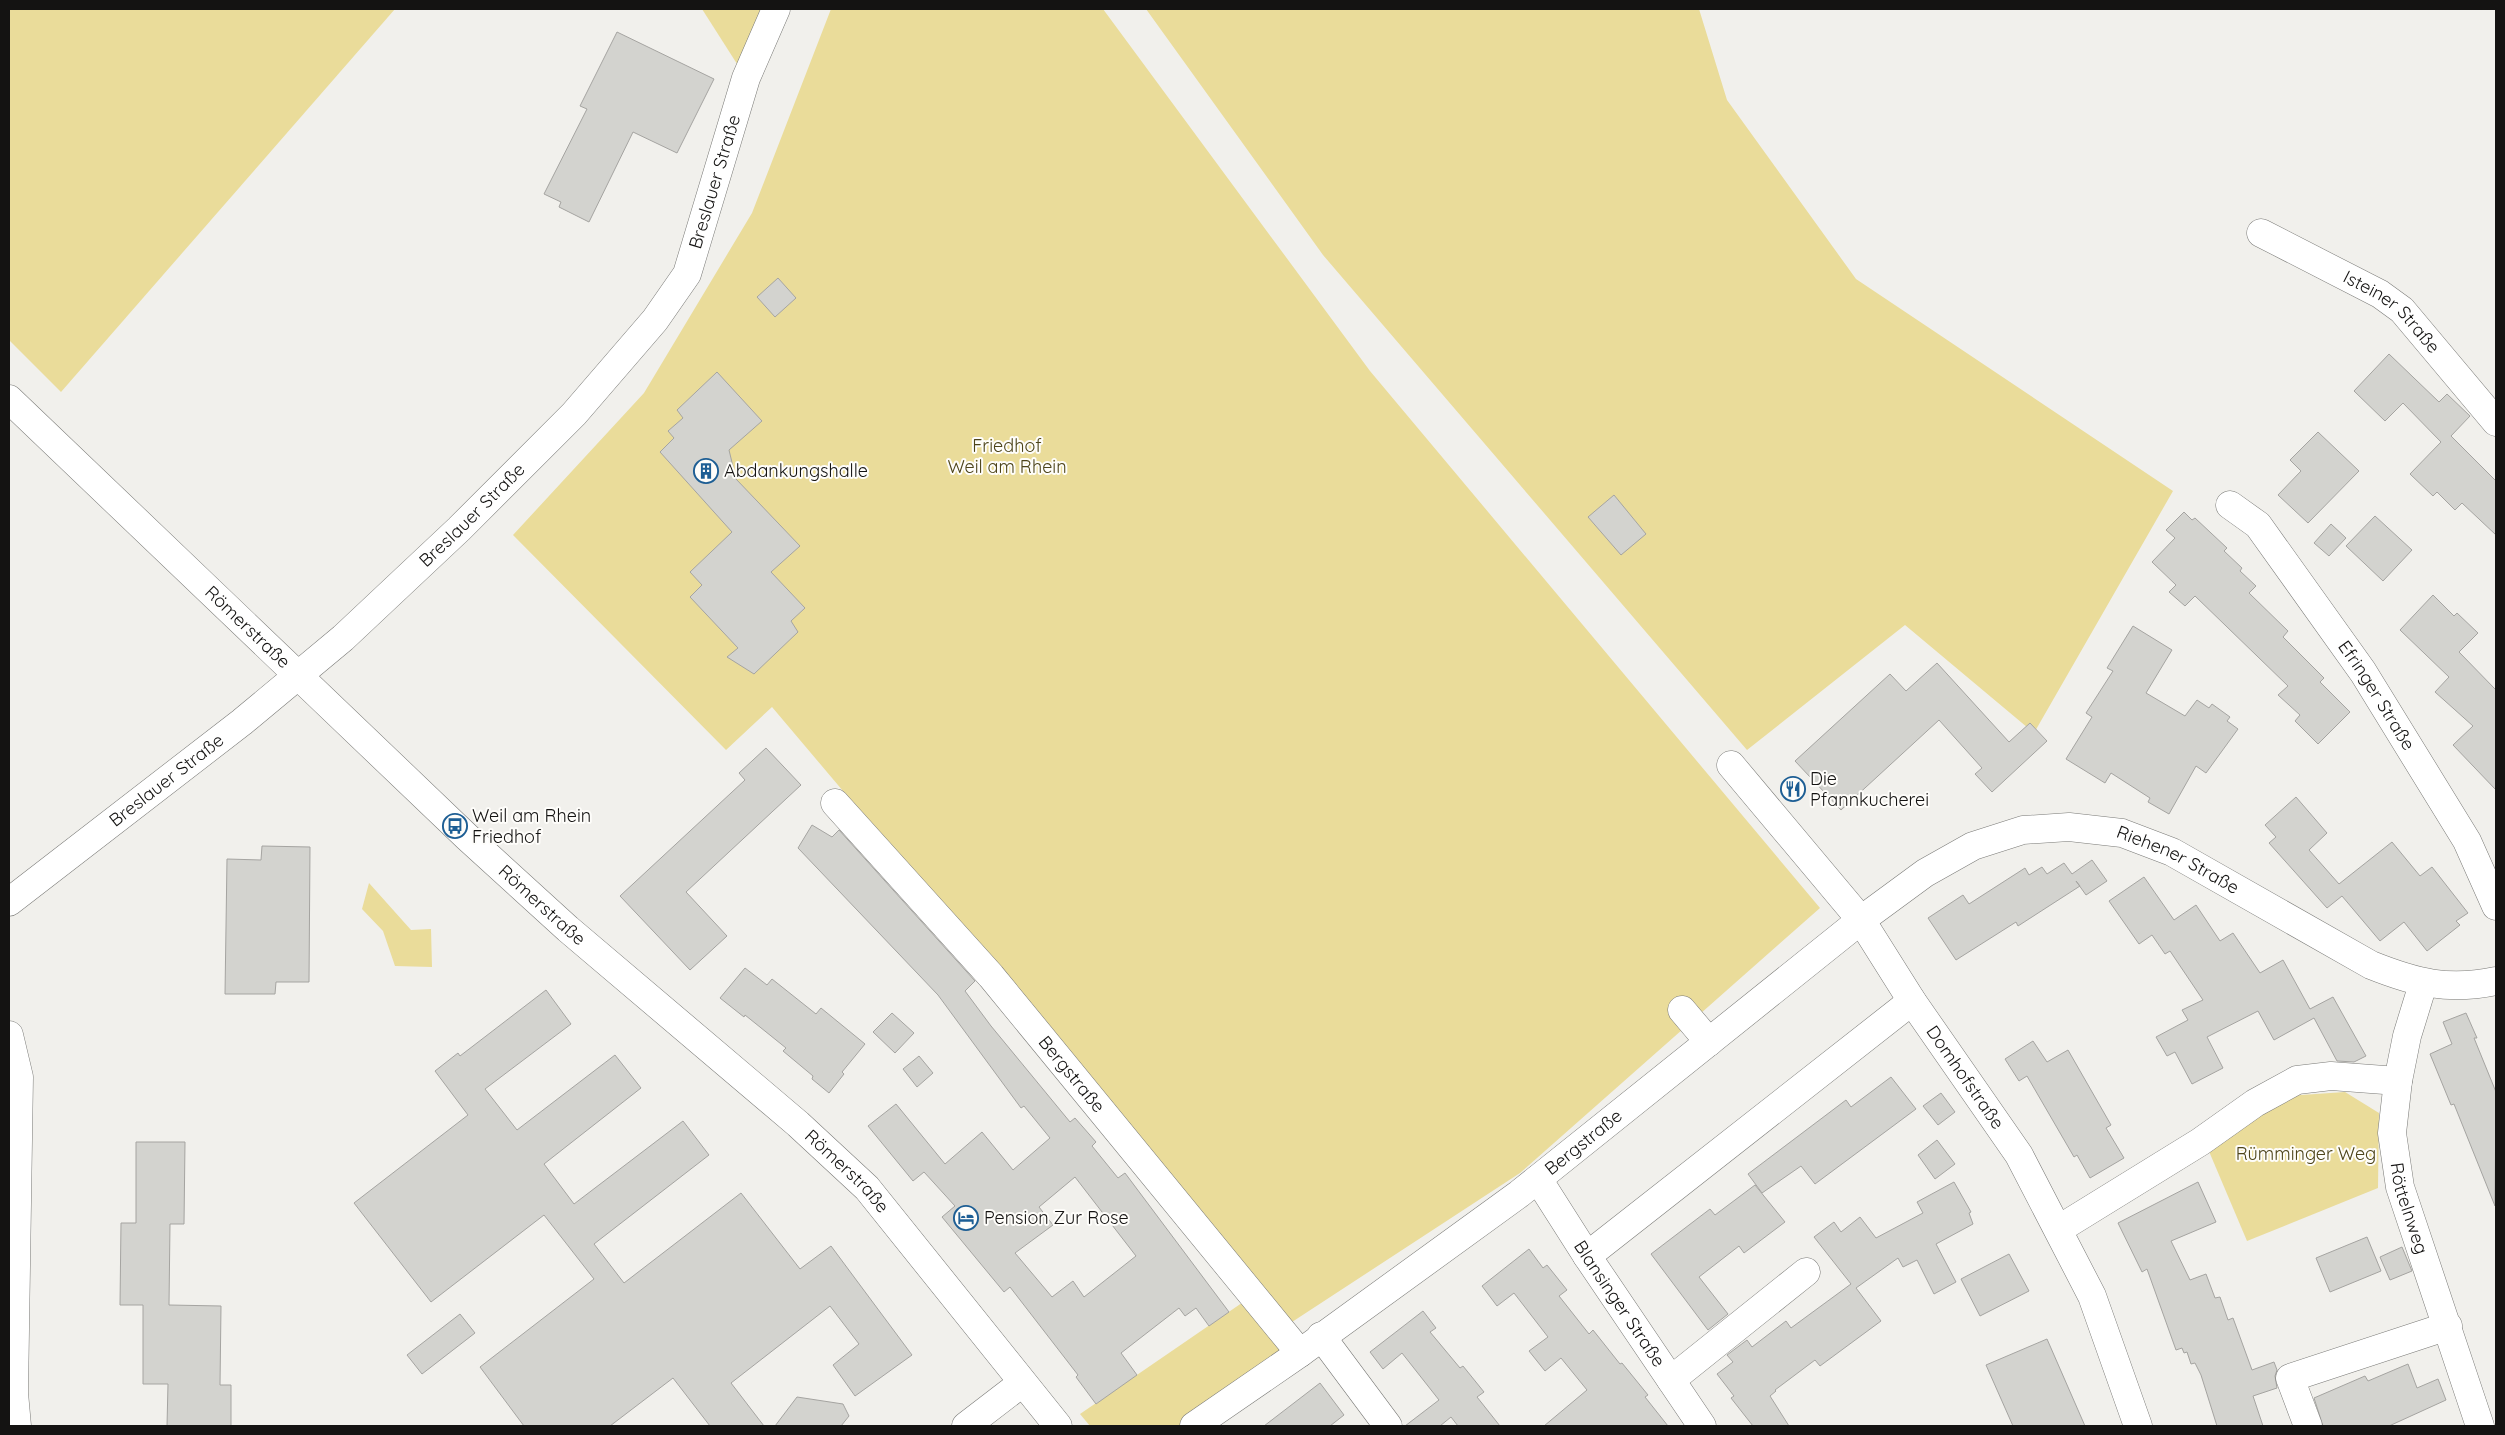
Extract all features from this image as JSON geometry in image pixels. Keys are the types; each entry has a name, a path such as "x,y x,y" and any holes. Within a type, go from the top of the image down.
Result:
{"street":[{"name":"Breslauer Straße","path":"9,902 242,722 343,638 459,529 574,414 655,320 687,274 746,78 776,9"},
{"name":"Isteiner Straße","path":"2261,233 2380,294 2402,310 2496,422"},
{"name":"Römerstraße","path":"9,399 448,820 561,923 798,1124 867,1188 1022,1384 1058,1426"},
{"name":"Efringer Straße","path":"2230,505 2258,525 2363,672 2467,841 2496,906"},
{"name":"Domhofstraße","path":"1731,765 1861,920 1912,1000 2020,1156 2092,1296 2138,1426"},
{"name":"Bergstraße","path":"835,803 990,976 1300,1353"},
{"name":"Riehener Straße","path":"1861,920 1925,873 1972,846 2023,830 2069,827 2122,833 2158,845 2371,965 2423,984 2449,987 2496,981"},
{"name":"Bergstraße","path":"1194,1426 1300,1353 1538,1179 1861,920"},
{"name":"Röttelnweg","path":"2423,984 2407,1036 2398,1082 2392,1133 2400,1187 2480,1426"},
{"path":"1587,1256 1912,1000"},
{"path":"1682,1010 1709,1042"},
{"path":"9,1034 20,1077 14,1393 17,1426"},
{"path":"2059,1229 2200,1142 2255,1103 2297,1080 2331,1076 2398,1082"},
{"name":"Blansinger Straße","path":"1538,1179 1587,1256 1702,1426"},
{"path":"1671,1380 1806,1272"},
{"path":"2308,1426 2290,1378 2448,1326"},
{"path":"1321,1336 1388,1426"},
{"path":"966,1426 1022,1384"}],"green space":[{"path":"9,9 395,9 61,392 9,340"},
{"path":"702,9 776,9 746,78"},
{"name":"Friedhof Weil am Rhein","path":"831,9 1103,9 1370,371 1820,908 1520,1173 1292,1322 772,707 726,750 513,535 644,393 752,213"},
{"path":"1146,9 1699,9 1727,100 1856,279 2173,491 2034,733 1905,625 1747,750 1323,255"},
{"path":"369,883 411,930 431,929 432,967 395,966 383,931 362,909"},
{"name":"Rümminger Weg","path":"2345,1092 2379,1113 2378,1188 2247,1241 2208,1149 2287,1096"},
{"path":"1252,1296 1300,1353 1194,1426 1090,1426 1080,1414"}],"building":[{"path":"617,32 714,79 677,153 633,132 589,222 559,207 561,202 544,194 587,109 580,106"},
{"path":"778,278 796,298 775,317 757,297"},
{"path":"2389,354 2439,402 2447,394 2470,416 2451,436 2496,481 2496,535 2462,503 2455,510 2437,492 2433,496 2410,474 2441,442 2403,403 2385,421 2354,391"},
{"path":"717,372 762,421 729,450 736,479 800,546 771,572 805,608 791,621 798,632 754,674 727,657 738,648 690,597 702,585 690,572 732,532 660,452 674,438 668,431 683,418 677,410"},
{"path":"2318,432 2359,471 2308,523 2278,495 2301,471 2290,460"},
{"path":"1614,495 1646,534 1621,555 1588,517"},
{"path":"2184,512 2192,520 2195,518 2227,548 2224,551 2242,568 2240,571 2256,586 2249,593 2288,631 2283,637 2324,678 2320,682 2350,712 2318,744 2295,721 2300,715 2278,695 2288,686 2195,596 2185,606 2169,592 2176,585 2152,562 2175,538 2166,530"},
{"path":"2375,516 2412,550 2383,581 2346,546"},
{"path":"2331,524 2346,538 2329,556 2314,543"},
{"path":"2433,595 2454,616 2457,613 2478,633 2459,652 2496,690 2496,790 2453,745 2473,726 2435,692 2449,677 2400,630"},
{"path":"2133,626 2172,650 2146,693 2185,716 2197,700 2209,708 2212,704 2230,717 2227,721 2238,729 2206,773 2196,766 2169,814 2148,802 2150,798 2111,773 2105,783 2066,759 2092,717 2086,713 2113,671 2107,668"},
{"path":"1937,663 2009,742 2030,723 2047,741 1992,792 1975,774 1982,768 1939,720 1841,810 1795,761 1890,674 1906,691"},
{"path":"766,748 801,785 686,892 727,936 690,970 620,896 745,780 739,773"},
{"path":"2296,797 2327,833 2309,850 2339,884 2392,842 2420,876 2432,867 2468,913 2456,921 2460,925 2427,951 2404,922 2380,941 2342,896 2327,908 2269,843 2276,837 2265,825"},
{"path":"812,825 832,837 839,830 975,981 965,991 991,1026 1070,1122 1075,1118 1096,1142 1092,1146 1118,1178 1125,1173 1229,1312 1209,1326 1196,1308 1185,1316 1179,1308 1121,1353 1137,1375 1096,1404 1076,1377 1078,1375 1010,1287 1004,1292 942,1217 955,1206 924,1172 913,1181 868,1126 896,1104 945,1164 982,1132 1013,1170 1050,1138 1024,1106 1021,1108 938,995 798,848","holes":["1075,1177 1136,1256 1084,1297 1073,1281 1052,1297 1015,1253 1053,1225 1039,1207"]},
{"path":"262,846 310,847 309,982 276,982 275,994 225,994 227,859 261,860"},
{"path":"2092,860 2107,881 2086,895 2080,886 2018,926 2016,922 1956,960 1928,918 1963,895 1969,904 2025,868 2029,875 2042,867 2047,874 2064,863 2072,874"},
{"path":"2144,877 2174,920 2196,905 2220,941 2233,933 2260,973 2283,960 2310,1009 2333,997 2366,1056 2354,1062 2337,1061 2314,1018 2274,1040 2258,1011 2207,1037 2223,1068 2192,1084 2175,1052 2167,1056 2156,1037 2188,1020 2182,1010 2203,1000 2170,951 2165,954 2152,935 2139,944 2109,901"},
{"path":"745,968 767,985 772,979 816,1014 821,1008 865,1044 842,1072 844,1074 829,1093 812,1079 813,1076 783,1051 786,1048 745,1015 744,1017 720,998"},
{"path":"546,990 571,1024 485,1089 517,1130 615,1055 641,1088 544,1164 574,1204 683,1121 709,1155 594,1244 624,1283 741,1193 800,1269 831,1246 912,1355 855,1396 833,1365 859,1344 830,1306 731,1383 764,1426 710,1426 673,1378 610,1426 524,1426 480,1367 594,1279 544,1215 431,1302 354,1203 468,1115 435,1071 458,1053 460,1056"},
{"path":"892,1013 914,1033 895,1053 873,1032"},
{"path":"2466,1013 2496,1092 2495,1206 2454,1104 2451,1105 2430,1054 2452,1044 2443,1022"},
{"path":"2033,1041 2047,1062 2068,1050 2111,1125 2106,1128 2124,1158 2090,1178 2077,1155 2074,1157 2027,1076 2019,1081 2005,1059"},
{"path":"919,1056 933,1073 917,1087 903,1069"},
{"path":"1891,1077 1916,1109 1815,1184 1801,1166 1762,1193 1748,1174 1846,1100 1851,1107"},
{"path":"1941,1093 1955,1112 1938,1125 1923,1106"},
{"path":"1937,1140 1955,1164 1935,1179 1918,1155"},
{"path":"136,1142 185,1142 184,1224 170,1224 169,1305 221,1306 220,1385 231,1385 231,1426 167,1426 168,1384 143,1384 143,1305 120,1305 121,1223 136,1223"},
{"path":"1954,1182 1971,1212 1969,1213 1973,1224 1936,1244 1956,1282 1934,1294 1917,1260 1903,1267 1898,1258 1856,1288 1881,1321 1820,1366 1815,1360 1775,1390 1770,1396 1789,1426 1753,1426 1731,1398 1734,1396 1717,1374 1733,1362 1727,1355 1747,1340 1752,1347 1786,1321 1791,1328 1851,1284 1814,1237 1834,1222 1841,1232 1860,1217 1876,1238 1923,1213 1917,1202"},
{"path":"2198,1182 2216,1222 2171,1241 2190,1280 2206,1274 2215,1298 2220,1297 2228,1320 2233,1318 2252,1370 2274,1362 2277,1370 2275,1376 2277,1388 2253,1396 2263,1426 2217,1426 2201,1375 2195,1363 2191,1364 2187,1352 2184,1353 2182,1348 2176,1350 2147,1269 2142,1272 2118,1223"},
{"path":"1755,1185 1785,1222 1744,1253 1739,1246 1699,1277 1728,1314 1708,1330 1651,1254 1710,1209 1715,1215"},
{"path":"2367,1237 2381,1271 2330,1292 2316,1258"},
{"path":"2402,1247 2412,1271 2390,1280 2380,1257"},
{"path":"1529,1249 1543,1268 1547,1265 1567,1290 1559,1296 1589,1334 1593,1330 1620,1364 1622,1363 1648,1395 1645,1397 1668,1426 1544,1426 1587,1390 1561,1358 1545,1371 1529,1351 1548,1337 1514,1293 1497,1306 1482,1286"},
{"path":"2009,1254 2029,1291 1980,1316 1961,1279"},
{"path":"1423,1311 1436,1328 1430,1332 1460,1368 1463,1366 1484,1392 1477,1397 1500,1426 1458,1426 1451,1417 1440,1426 1405,1426 1439,1400 1402,1353 1383,1369 1370,1352"},
{"path":"460,1314 475,1333 422,1374 407,1355"},
{"path":"2047,1339 2085,1426 2013,1426 1986,1365"},
{"path":"2408,1364 2417,1388 2438,1379 2446,1400 2389,1426 2323,1426 2314,1398 2365,1376 2368,1381"},
{"path":"1320,1383 1344,1415 1330,1426 1264,1426"},
{"path":"797,1397 843,1404 849,1416 841,1426 775,1426"}],"place":[{"name":"Abdankungshalle","path":"706,471"},
{"name":"Die Pfannkucherei","path":"1793,789"},
{"name":"Weil am Rhein Friedhof","path":"455,826"},
{"name":"Pension Zur Rose","path":"966,1218"}]}
